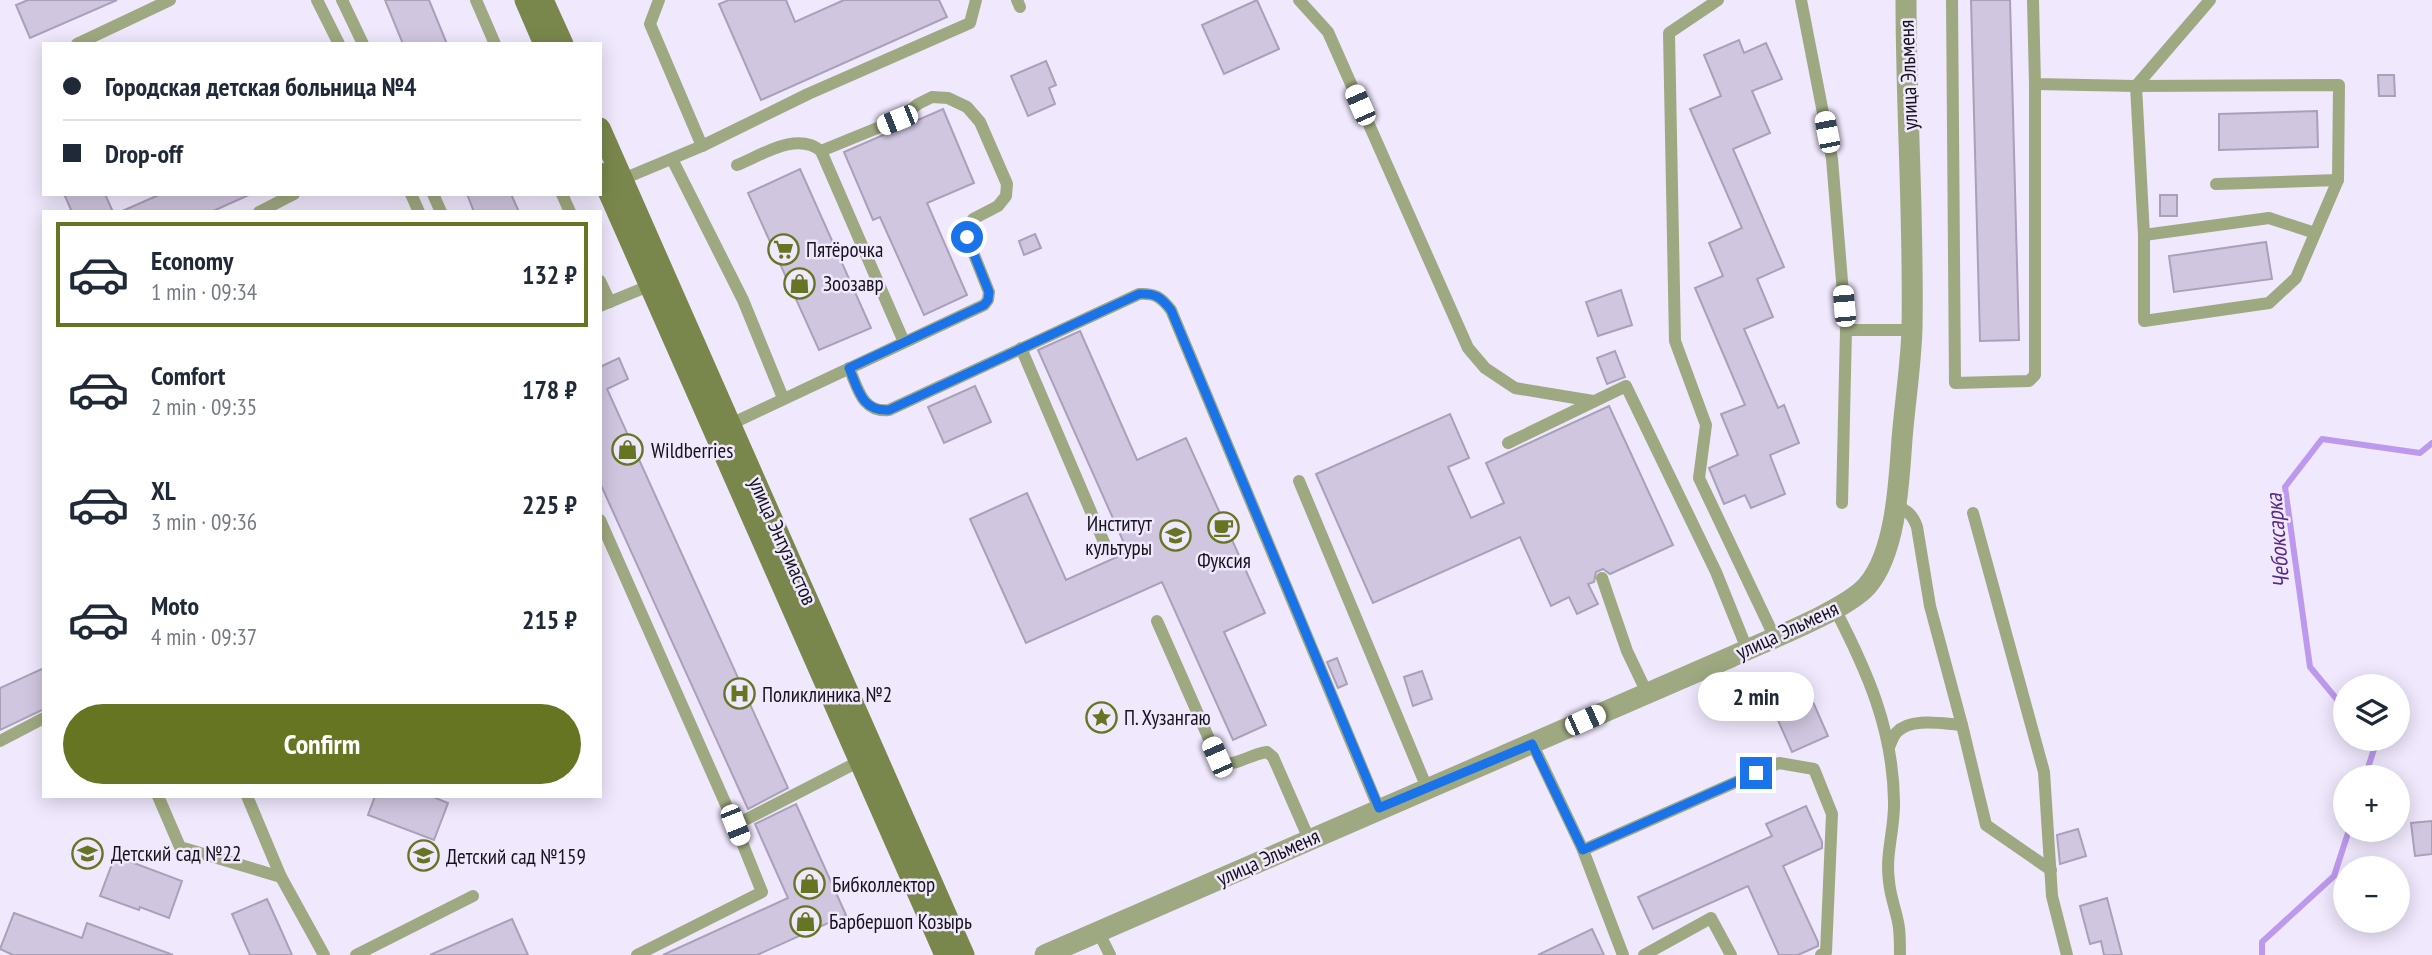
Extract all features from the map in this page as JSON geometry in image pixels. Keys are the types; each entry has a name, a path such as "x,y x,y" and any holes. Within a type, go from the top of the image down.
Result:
{"main road":[{"path":"525,0 543,42"},
{"path":"543,0 562,42"},
{"name":"улица Энтузиастов","path":"602,138 610,179 659,281 868,757 964,955"},
{"name":"улица Энтузиастов","path":"868,757 945,955"}],"street":[{"name":"улица Эльменя","path":"1045,955 1747,649 1835,609 1866,588 1876,574 1886,547 1895,505 1912,330 1906,0"}],"lane":[{"path":"81,42 170,0"},
{"path":"317,0 338,42"},
{"path":"342,0 362,42"},
{"path":"476,0 494,42"},
{"path":"659,0 650,24 702,146"},
{"path":"610,179 672,159 702,146 808,94 970,23 976,0"},
{"path":"1299,0 1328,32 1468,348 1485,368 1515,388 1593,401"},
{"path":"1718,0 1669,33 1675,341 1706,425 1699,478 1774,636"},
{"path":"1801,0 1832,159 1846,330 1842,503"},
{"path":"1952,0 1955,383 2029,381 2035,375 2033,0"},
{"path":"2035,84 2136,86 2339,85 2338,180 2296,278 2269,303 2144,321 2144,235 2136,86 2210,0"},
{"path":"723,427 984,305 988,300 989,292 967,237 968,227 974,219 998,206 1006,196 1007,184 980,122 967,107 948,98 932,97 897,120 821,151"},
{"path":"737,165 790,143 813,144 821,151 904,342"},
{"path":"672,159 743,300 783,398"},
{"path":"2216,184 2338,180"},
{"path":"263,210 290,196"},
{"path":"2144,235 2269,218 2315,233"},
{"path":"605,304 659,281"},
{"path":"849,368 870,408 878,411 889,410 1139,294 1152,293 1162,298 1171,310 1379,808"},
{"path":"1846,330 1912,330"},
{"path":"1021,348 1106,547"},
{"path":"1508,443 1626,386 1716,572 1747,649"},
{"path":"1299,481 1427,788"},
{"path":"1895,505 1914,517 1917,527 1930,606 1986,825 2050,870"},
{"path":"1973,513 2043,772 2052,896 2067,955"},
{"path":"602,525 762,892 637,955"},
{"path":"1602,578 1628,651 1647,692"},
{"path":"1835,609 1881,710 1889,747 1894,802 1888,855 1889,881 1899,927 1900,955"},
{"path":"1157,621 1217,757 1222,764 1230,765 1259,753 1267,752 1273,757 1309,839"},
{"path":"0,741 42,719"},
{"path":"1889,747 1896,733 1906,726 1920,723 1962,725"},
{"path":"1532,744 1583,850 1623,955"},
{"path":"735,825 868,757"},
{"path":"1583,850 1779,763 1814,769 1832,814 1826,952 1821,955"},
{"path":"159,798 180,846 281,877"},
{"path":"248,798 281,877 324,955"},
{"path":"356,955 473,896"},
{"path":"1644,955 1712,918 1731,955"},
{"path":"1098,931 1110,955"}],"building":[{"path":"28,0 117,0 30,38 16,5"},
{"path":"385,0 429,0 446,42 402,42"},
{"path":"729,0 786,0 795,22 844,0 939,0 947,17 761,100 719,4"},
{"path":"1257,0 1279,49 1224,74 1202,25"},
{"path":"1971,0 2010,0 2019,340 1980,341"},
{"path":"1739,40 1744,53 1766,43 1782,79 1752,91 1770,133 1733,149 1784,267 1757,279 1773,317 1744,329 1778,408 1784,405 1799,443 1770,455 1785,494 1751,508 1745,495 1724,504 1709,468 1738,455 1721,414 1745,405 1695,288 1723,276 1709,243 1742,228 1690,109 1721,96 1704,55"},
{"path":"1046,61 1056,85 1049,88 1055,104 1028,116 1011,76"},
{"path":"2378,75 2394,75 2395,96 2379,96"},
{"path":"943,109 974,183 927,203 967,295 924,315 880,217 873,220 844,152"},
{"path":"2317,111 2318,147 2219,150 2219,114"},
{"path":"800,169 871,328 819,350 748,193"},
{"path":"2160,195 2177,195 2177,216 2160,216"},
{"path":"65,196 106,196 112,210 71,210"},
{"path":"156,196 247,196 215,210 125,210"},
{"path":"468,196 512,196 518,210 473,210"},
{"path":"1035,234 1041,248 1024,255 1019,241"},
{"path":"2266,242 2272,279 2174,292 2169,256"},
{"path":"1621,290 1632,325 1598,336 1586,302"},
{"name":"Институт культуры","path":"1080,331 1137,460 1186,438 1265,613 1224,632 1266,725 1233,740 1162,582 1026,643 970,519 1027,493 1066,580 1128,552 1038,350"},
{"path":"1615,351 1625,377 1607,384 1597,358"},
{"path":"619,358 628,379 607,389 788,788 748,809 602,487 602,366"},
{"path":"975,386 991,422 944,443 928,407"},
{"path":"1609,406 1673,545 1610,574 1603,569 1596,572 1594,582 1588,584 1598,604 1577,614 1569,597 1551,606 1520,537 1373,603 1316,474 1450,414 1469,458 1448,467 1471,518 1504,503 1486,463"},
{"path":"1337,658 1347,684 1338,688 1327,662"},
{"path":"42,669 42,710 0,730 0,688"},
{"path":"1422,671 1432,699 1413,706 1404,677"},
{"path":"1802,677 1828,736 1792,752 1766,693"},
{"path":"374,798 436,798 448,803 434,840 368,815"},
{"path":"796,804 846,915 757,955 663,955 788,898 755,824"},
{"path":"1806,806 1822,842 1822,848 1783,866 1818,946 1798,955 1779,955 1748,886 1653,929 1638,897 1772,836 1766,824"},
{"path":"2432,821 2432,854 2415,856 2411,823"},
{"path":"2078,829 2086,856 2060,864 2057,835"},
{"path":"115,856 182,881 169,918 100,896"},
{"path":"2107,898 2122,955 2104,955 2101,941 2090,944 2080,906"},
{"path":"267,899 292,955 250,955 232,914"},
{"path":"14,913 82,938 87,923 173,955 13,955 0,949"},
{"path":"512,919 528,955 430,955"},
{"path":"1592,929 1604,955 1538,955"}],"waterway":[{"name":"Чебоксарка","path":"2333,695 2310,667 2285,487 2322,439 2420,453 2432,443"},
{"name":"Чебоксарка","path":"2369,765 2373,751"},
{"name":"Чебоксарка","path":"2262,955 2262,942 2334,876 2345,842"}],"place":[{"name":"Пятёрочка","path":"783,249"},
{"name":"Зоозавр","path":"800,283"},
{"name":"Wildberries","path":"628,450"},
{"name":"Фуксия","path":"1224,528"},
{"name":"Институт культуры","path":"1175,535"},
{"name":"Поликлиника №2","path":"739,694"},
{"name":"П. Хузангаю","path":"1101,717"},
{"name":"Детский сад №22","path":"88,853"},
{"name":"Детский сад №159","path":"423,856"},
{"name":"Бибколлектор","path":"809,884"},
{"name":"Барбершоп Козырь","path":"806,921"}],"route":[{"path":"967,237 989,292 988,300 984,305 849,368 864,401 870,408 878,411 889,410 1139,294 1152,293 1162,298 1171,310 1379,808 1532,744 1583,850 1756,773"}]}
